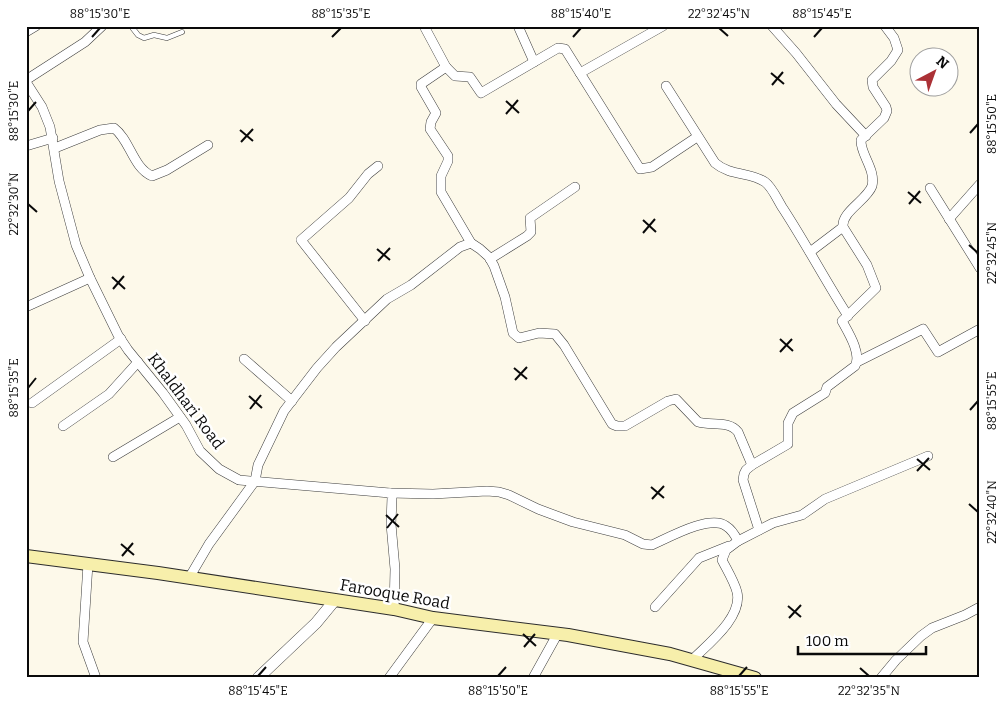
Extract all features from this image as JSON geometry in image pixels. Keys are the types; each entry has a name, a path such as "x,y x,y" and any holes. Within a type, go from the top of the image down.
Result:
{"main road":[{"name":"Farooque Road","path":"26,556 335,600 394,609 433,618 558,633 670,654 738,676 755,678"}],"street":[{"path":"26,32 36,26"},
{"path":"26,81 72,51 92,30 102,26"},
{"path":"424,26 446,67 455,76 470,77 481,94 558,48 565,49 640,169 652,167 697,137"},
{"path":"518,26 534,62"},
{"path":"580,73 663,26"},
{"path":"772,26 836,104 866,136"},
{"path":"810,252 842,227 846,217 868,192 872,184 869,162 861,140 884,118 887,111 872,87 872,80 892,61 898,50 894,38 885,26"},
{"path":"446,67 421,84 436,113 431,122 430,129 448,156 448,161 441,176 441,192 470,243 480,249 490,259 502,287 508,307 511,329 515,336 519,338 539,333 554,334 564,345 612,424 625,426 668,401 676,399 698,422 726,425 735,428 752,465"},
{"name":"Khaldhari Road","path":"26,81 46,116 54,143 59,181 69,223 90,278 121,339 180,417 200,451 219,469 239,480 390,493 433,494 487,490 499,492 550,514 573,522 625,535 648,545 652,545 682,531 712,522 725,525 738,541"},
{"path":"666,86 715,163 722,169 759,179 768,185 848,316"},
{"path":"26,146 54,143 114,128 119,132 142,168 152,176 167,170 208,145"},
{"path":"365,321 301,240 350,198 368,174 378,166"},
{"path":"949,219 980,184"},
{"path":"490,259 527,236 531,232 530,218 575,187"},
{"path":"930,188 980,268"},
{"path":"842,227 867,265 876,284 876,288 842,321 856,351 857,362"},
{"path":"189,578 209,544 255,481 258,465 264,450 284,412 325,359 387,299 411,285 460,248 470,243"},
{"path":"26,307 90,278"},
{"path":"759,530 743,480 746,470 752,465 788,444 788,423 793,413 825,393 827,387 850,370 857,362 923,329 938,352 980,329"},
{"path":"32,402 121,339"},
{"path":"244,359 292,401"},
{"path":"63,426 109,394 138,362"},
{"path":"113,457 180,417"},
{"path":"655,607 699,558 730,546 773,523 802,515 825,499 928,456"},
{"path":"390,493 392,497 391,524 395,569 394,609"},
{"path":"692,660 735,614 737,593 722,560 730,546"},
{"path":"88,564 83,642 96,678"},
{"path":"258,678 316,623 335,600"},
{"path":"881,678 896,660 932,628 980,607"},
{"path":"388,678 433,618"},
{"path":"533,678 558,633"}],"lane":[{"path":"131,26 138,35 144,38 154,35 172,37 182,32"}]}
